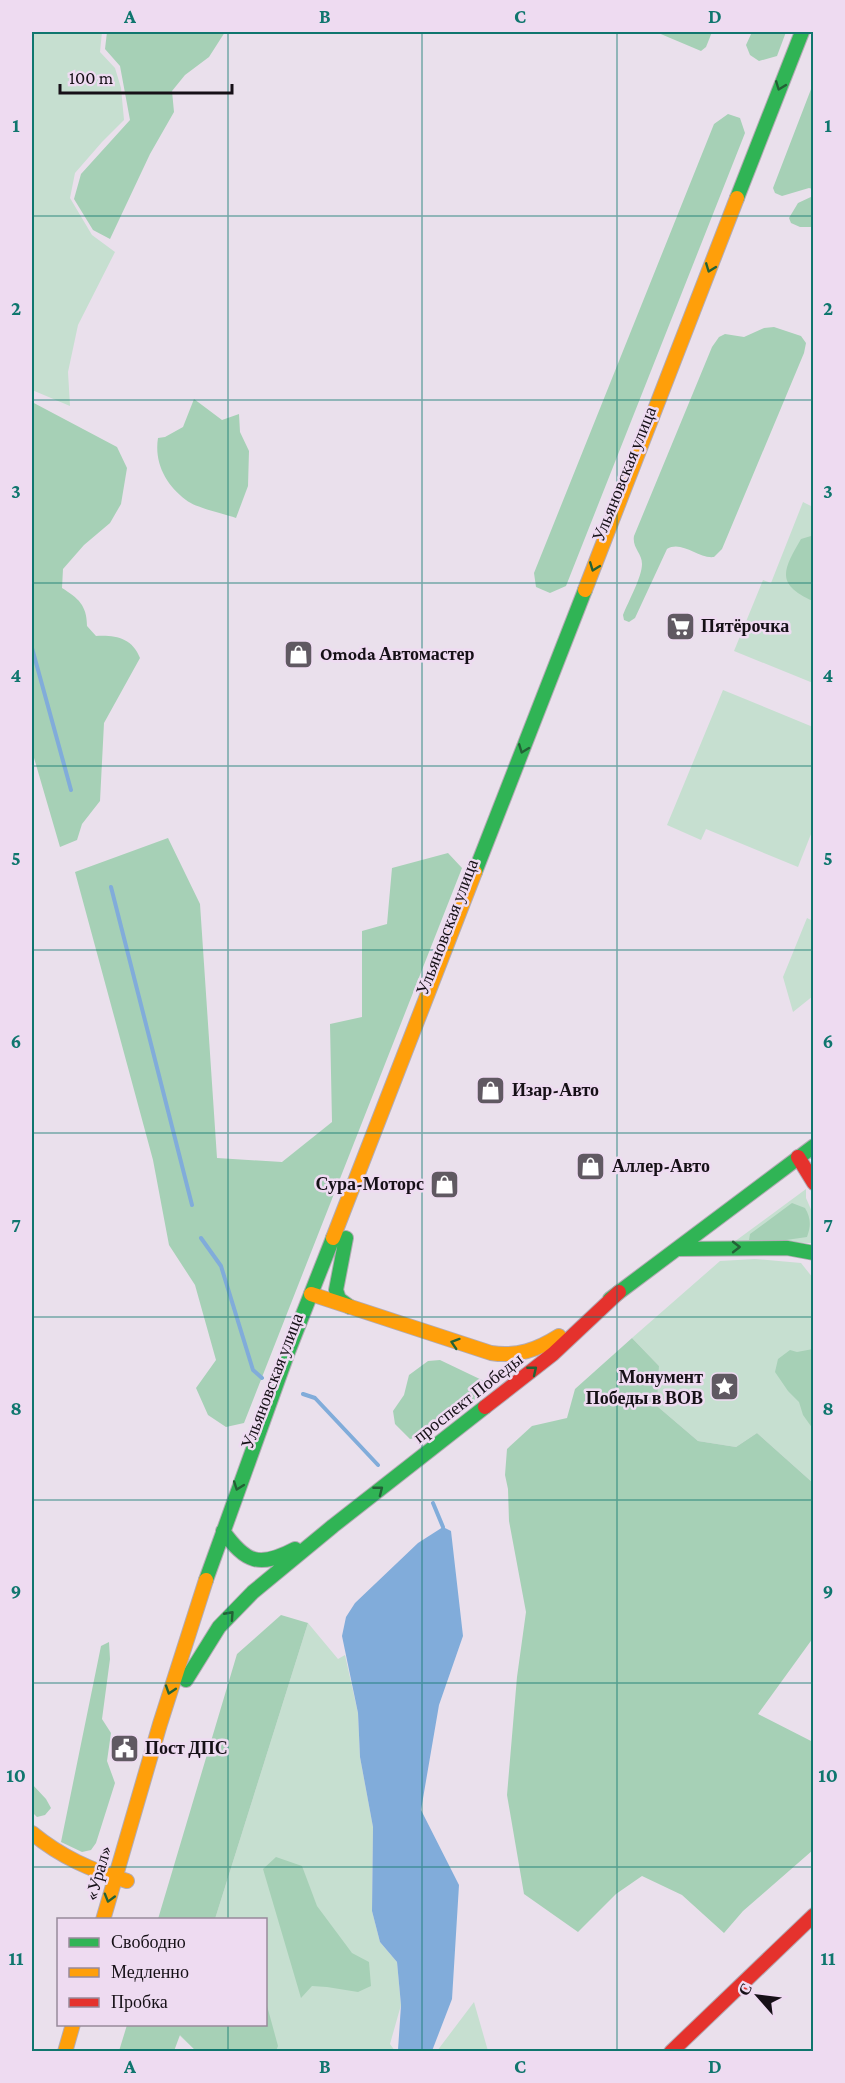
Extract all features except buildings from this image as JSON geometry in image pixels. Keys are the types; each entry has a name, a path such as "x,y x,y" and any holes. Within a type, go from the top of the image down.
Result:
{"main road":[{"name":"Ульяновская улица","path":"133,1839 167,1698 223,1530 316,1296 802,32"},
{"name":"Ульяновская улица","path":"133,1839 316,1296 346,1238 714,296 813,35"},
{"name":"проспект Победы","path":"316,1296 476,1350 513,1356 537,1350 619,1292 813,1146"},
{"path":"798,1157 813,1183"},
{"path":"346,1238 336,1290 339,1299 350,1307"},
{"path":"677,1249 787,1248 813,1252"},
{"name":"проспект Победы","path":"186,1680 207,1643 235,1609 333,1526 553,1354 619,1292"},
{"path":"476,1350 490,1356 507,1370 508,1385 502,1395"},
{"name":"проспект Победы","path":"232,1544 240,1554 249,1559 270,1560 289,1552 333,1526"},
{"path":"223,1530 232,1544"},
{"path":"32,1833 64,1858 121,1879"},
{"name":"«Урал»","path":"104,1918 121,1879 133,1839"},
{"name":"«Урал»","path":"116,1918 121,1879"},
{"path":"671,2052 813,1915"},
{"path":"65,2052 73,2026"},
{"path":"78,2052 86,2026"}],"green space":[{"path":"32,32 102,32 100,52 115,68 121,88 124,120 75,173 70,198 92,235 115,252 78,325 68,372 70,406 32,390"},
{"path":"107,32 225,32 209,57 185,75 172,91 174,112 150,154 110,239 93,230 74,199 81,174 130,120 120,66 105,49"},
{"path":"656,32 712,32 706,47 701,51"},
{"path":"752,32 786,32 777,56 759,61 750,55 746,45"},
{"path":"813,84 813,189 809,188 782,196 775,193 773,188"},
{"path":"728,114 740,118 745,133 566,586 550,593 536,587 534,573 714,124"},
{"path":"813,196 813,227 800,227 791,223 789,218 798,203"},
{"path":"774,327 801,336 806,343 804,353 722,549 714,557 708,557 684,548 667,549 635,618 629,622 624,620 623,615 642,564 634,544 634,536 712,347 719,337 725,334 744,337 764,328"},
{"path":"194,399 222,420 239,414 240,432 249,451 248,486 236,518 190,503 173,488 160,465 158,438 165,437 183,427"},
{"path":"32,402 117,447 127,468 121,504 110,523 84,545 63,569 62,588 73,595 83,607 87,626 96,636 117,637 128,642 140,658 104,723 100,801 82,824 77,840 60,847 32,751"},
{"path":"803,502 813,507 813,683 734,651 763,580 771,583"},
{"path":"814,537 813,601 793,588 786,575 790,559 801,539"},
{"path":"723,690 813,727 813,829 798,867 706,829 701,840 667,825"},
{"path":"168,838 200,904 217,1158 282,1162 332,1122 330,1024 362,1017 362,931 387,924 392,868 448,853 462,868 244,1423 226,1427 208,1415 196,1388 216,1360 195,1285 169,1245 153,1160 75,872"},
{"path":"807,918 813,921 813,996 793,1012 783,977"},
{"path":"806,1189 806,1198 813,1214 813,1243 734,1242"},
{"path":"792,1203 805,1208 807,1212 810,1222 807,1237 786,1240 749,1240 750,1234"},
{"path":"755,1259 801,1263 813,1278 813,1483 757,1433 736,1447 698,1441 657,1406 659,1366 632,1338 720,1261"},
{"path":"632,1338 659,1366 657,1406 698,1441 736,1447 757,1433 813,1483 813,1638 758,1714 813,1742 813,1850 743,1911 724,1933 682,1895 642,1876 616,1894 578,1932 524,1894 507,1795 517,1677 526,1612 509,1521 505,1475 507,1449 532,1426 567,1418 575,1389"},
{"path":"814,1349 813,1429 803,1415 799,1402 775,1372 778,1359 790,1350 797,1352"},
{"path":"440,1360 486,1382 486,1391 426,1436 410,1439 395,1424 393,1411 404,1395 409,1375 428,1361"},
{"path":"281,1615 308,1623 215,1918 158,1918 237,1654"},
{"path":"308,1623 338,1659 345,1655 358,1713 360,1757 373,1827 372,1911 380,1942 397,1962 401,2005 390,2044 395,2051 196,2051 179,2035 267,2026 267,1918 215,1918"},
{"path":"109,1642 110,1659 102,1719 111,1733 107,1761 115,1783 96,1843 91,1850 82,1852 61,1842 101,1646"},
{"path":"32,1784 51,1808 45,1815 37,1817 32,1812"},
{"path":"276,1857 302,1866 317,1906 352,1953 369,1962 371,1986 358,1992 312,1986 301,1998 263,1869"},
{"path":"474,2002 488,2051 437,2051"},
{"path":"267,2006 278,2046 276,2051 196,2051 180,2035 174,2051 119,2051 127,2026 267,2026"}],"water":[{"path":"443,1527 451,1531 463,1636 439,1705 421,1810 459,1885 452,1999 432,2051 399,2051 401,2005 397,1962 380,1942 372,1911 373,1827 360,1757 358,1713 342,1636 346,1617 355,1603 418,1543"}],"waterway":[{"path":"32,648 71,790"},
{"path":"111,887 192,1205"},
{"path":"201,1238 221,1266 253,1370 262,1378"},
{"path":"303,1394 315,1398 378,1465"},
{"path":"433,1503 443,1527"}],"traffic: fast":[{"path":"737,198 802,32"},
{"path":"475,872 585,590"},
{"path":"610,1299 814,1146"},
{"path":"206,1580 288,1352 333,1238"},
{"path":"346,1238 336,1290 339,1299 350,1307"},
{"path":"677,1249 787,1248 814,1253"},
{"path":"186,1680 219,1627 253,1592 485,1407"},
{"path":"223,1531 239,1550 254,1559 272,1559 295,1549"}],"traffic: slow":[{"path":"585,590 737,198"},
{"path":"333,1238 475,872"},
{"path":"311,1294 491,1353 518,1353 543,1345 559,1336"},
{"path":"104,1918 160,1724 206,1580"},
{"path":"32,1833 77,1862 127,1881"},
{"path":"65,2052 72,2026"}],"traffic: jam":[{"path":"798,1157 814,1183"},
{"path":"485,1407 553,1354 619,1292"},
{"path":"671,2052 814,1915"}],"place":[{"name":"Пятёрочка","path":"680,626"},
{"name":"Omoda Автомастер","path":"299,654"},
{"name":"Изар-Авто","path":"491,1090"},
{"name":"Аллер-Авто","path":"591,1166"},
{"name":"Сура-Моторс","path":"445,1184"},
{"name":"Монумент Победы в ВОВ","path":"724,1387"},
{"name":"Пост ДПС","path":"124,1748"}]}
